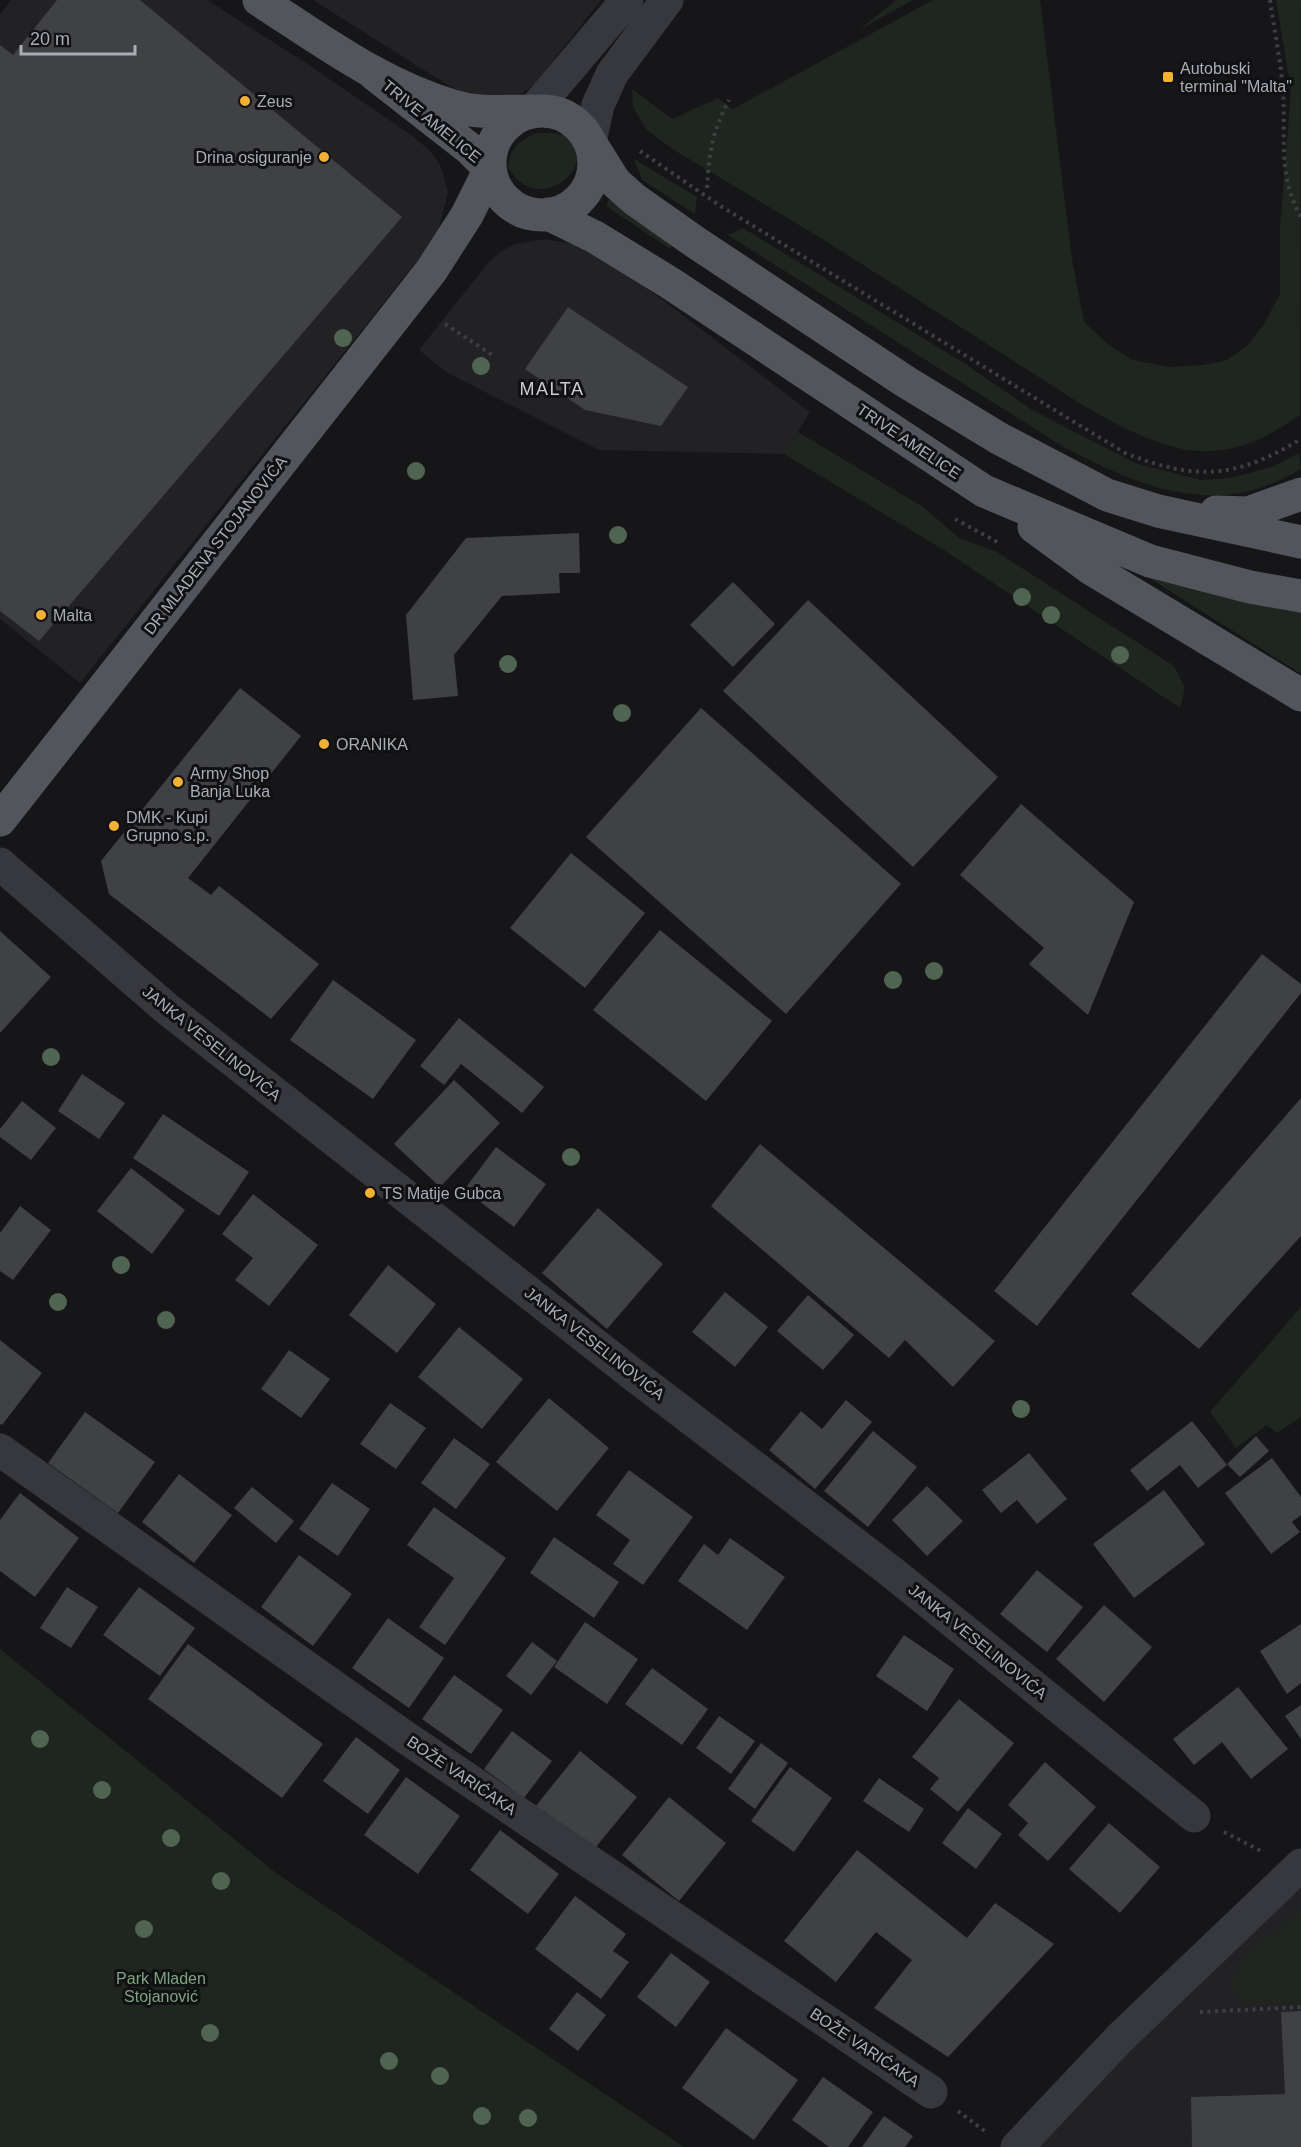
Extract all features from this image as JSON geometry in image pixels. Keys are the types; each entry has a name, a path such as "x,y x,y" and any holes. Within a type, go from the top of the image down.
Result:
{"main road":[{"name":"TRIVE AMELICE","path":"259,0 374,74 462,142 490,169"},
{"name":"TRIVE AMELICE","path":"374,74 453,106 486,112 533,111"},
{"path":"590,142 594,161 589,186 572,206 533,212 506,201 496,189 490,169 491,147 498,134 519,115 533,111 551,111 567,116 580,126 590,142 615,182 634,198 695,242 906,382 1059,471 1107,495 1158,511 1301,542"},
{"name":"DR MLADENA STOJANOVIĆA","path":"0,820 431,271 467,215 490,169"},
{"name":"TRIVE AMELICE","path":"533,212 595,237 670,283 984,491 1150,561 1250,587 1301,596"},
{"name":"DR MLADENA STOJANOVIĆA","path":"431,271 485,223 533,212"},
{"path":"984,491 1090,568 1301,695"},
{"path":"1158,511 1248,513 1301,494"}],"street":[{"path":"533,111 627,0"},
{"path":"590,142 598,105 612,74 667,0"},
{"name":"JANKA VESELINOVIĆA","path":"0,864 166,1008 635,1376 889,1570 1194,1816"},
{"name":"BOŽE VARIĆAKA","path":"0,1450 405,1737 931,2092"},
{"path":"1006,2142 1120,2038 1301,1865"}],"path":[{"path":"1270,0 1283,90 1284,175 1290,198 1301,217"},
{"path":"707,188 710,150 715,126 729,100"},
{"path":"634,144 719,206 1125,453 1153,465 1202,473 1225,471 1267,459 1301,439"},
{"path":"445,324 494,357"},
{"path":"1194,1816 1264,1853"},
{"path":"1197,2012 1301,2007"},
{"path":"931,2092 1006,2142"}],"shaded area":[{"path":"11,0 207,0 306,63 414,137 432,153 442,169 448,193 437,236 80,683 0,619 0,14"},
{"path":"313,0 601,0 534,85 518,96 474,97 454,89"},
{"path":"546,239 583,246 606,257 810,412 784,454 599,450 446,372 419,350 488,263 500,252 515,244"},
{"path":"1301,1888 1301,2147 1036,2147 1124,2046"}],"green space":[{"path":"896,0 913,0 859,30"},
{"path":"933,0 1040,0 1072,259 1084,322 1109,345 1133,360 1169,367 1203,365 1227,360 1247,346 1264,324 1280,294 1280,228 1291,90 1276,0 1301,0 1300,415 1270,434 1243,445 1217,451 1191,450 1166,445 1140,435 1084,406 824,240 674,150 647,130 633,107 632,89 672,119 718,98 733,109"},
{"path":"538,133 564,135 576,145 578,158 572,172 559,184 543,189 525,185 508,168 513,150 526,138"},
{"path":"634,159 697,197 695,214 642,180"},
{"path":"611,195 675,240 670,249 606,206"},
{"path":"743,228 967,365 1032,410 1135,463 1201,480 1231,478 1272,467 1299,453 1301,469 1270,485 1239,493 1209,495 1179,492 1120,474 1062,446 728,235"},
{"path":"798,432 923,507 959,538 997,552 1174,666 1185,688 1180,708 944,550 784,454"},
{"path":"1143,574 1301,609 1301,674"},
{"path":"1301,1307 1301,1417 1277,1433 1267,1425 1236,1448 1210,1412"},
{"name":"Park Mladen Stojanović","path":"0,1649 276,1873 684,2147 0,2147"},
{"path":"1301,1913 1301,2002 1241,2002 1234,1991 1234,1978 1241,1966 1265,1941"}],"building":[{"path":"57,0 140,0 402,217 39,641 0,611 0,45 13,55"},
{"path":"568,307 688,387 661,426 585,410 525,369"},
{"path":"579,533 580,573 559,573 560,593 502,596 454,655 458,696 413,700 406,615 466,538"},
{"path":"733,582 775,624 733,667 690,625"},
{"path":"808,600 998,777 913,867 723,691"},
{"path":"240,688 301,736 188,878 211,895 219,886 319,964 271,1019 109,894 101,861"},
{"path":"701,708 901,884 786,1014 586,837"},
{"path":"1021,804 1134,902 1088,1015 1029,964 1044,948 960,875"},
{"path":"571,853 645,913 585,988 510,928"},
{"path":"660,930 772,1021 706,1101 593,1010"},
{"path":"0,931 51,977 0,1033"},
{"path":"1262,954 1301,984 1301,993 1037,1326 994,1291"},
{"path":"333,980 416,1040 373,1099 290,1040"},
{"path":"459,1018 544,1087 522,1113 461,1064 444,1085 420,1066"},
{"path":"82,1074 125,1103 99,1139 58,1111"},
{"path":"454,1080 500,1123 440,1187 394,1144"},
{"path":"1301,1098 1301,1236 1199,1349 1131,1294"},
{"path":"22,1101 56,1128 31,1160 0,1137 0,1129"},
{"path":"163,1114 249,1172 219,1216 133,1158"},
{"path":"760,1144 995,1341 953,1387 905,1340 889,1358 711,1206"},
{"path":"496,1147 546,1184 514,1227 464,1190"},
{"path":"131,1168 185,1210 152,1254 97,1211"},
{"path":"253,1194 318,1245 269,1306 235,1280 253,1258 222,1234"},
{"path":"20,1206 51,1230 13,1280 0,1271 0,1233"},
{"path":"598,1208 663,1264 607,1329 542,1273"},
{"path":"388,1265 436,1304 397,1353 349,1315"},
{"path":"725,1292 768,1327 735,1367 692,1332"},
{"path":"808,1295 854,1335 823,1370 777,1331"},
{"path":"459,1327 523,1379 482,1429 418,1377"},
{"path":"0,1340 42,1373 2,1425 0,1424"},
{"path":"289,1350 330,1379 301,1418 261,1389"},
{"path":"549,1398 609,1448 557,1511 496,1462"},
{"path":"846,1400 872,1422 815,1489 769,1450 801,1411 822,1429"},
{"path":"390,1403 426,1428 396,1469 360,1444"},
{"path":"85,1412 155,1462 118,1513 48,1463"},
{"path":"1192,1421 1227,1465 1198,1488 1180,1465 1147,1491 1130,1470"},
{"path":"873,1431 917,1467 868,1527 824,1491"},
{"path":"1256,1436 1269,1451 1240,1477 1227,1464"},
{"path":"454,1438 490,1464 456,1509 421,1483"},
{"path":"1029,1453 1067,1499 1037,1524 1017,1500 1001,1513 982,1490"},
{"path":"1272,1458 1301,1497 1301,1515 1292,1522 1300,1532 1271,1554 1225,1493"},
{"path":"629,1470 693,1517 643,1585 613,1564 630,1540 596,1515"},
{"path":"179,1474 232,1515 194,1563 142,1522"},
{"path":"332,1483 370,1509 338,1556 299,1529"},
{"path":"927,1486 963,1521 927,1556 892,1520"},
{"path":"252,1487 294,1521 276,1543 234,1508"},
{"path":"1164,1490 1205,1544 1134,1598 1093,1544"},
{"path":"20,1493 79,1538 35,1597 0,1571 0,1520"},
{"path":"434,1507 506,1558 445,1645 419,1627 454,1578 407,1545"},
{"path":"554,1537 619,1582 594,1618 530,1573"},
{"path":"730,1538 785,1577 747,1630 678,1581 704,1544 718,1555"},
{"path":"299,1555 352,1594 313,1646 261,1607"},
{"path":"1037,1570 1083,1607 1047,1652 1000,1614"},
{"path":"67,1587 98,1607 71,1648 40,1628"},
{"path":"139,1587 195,1628 160,1676 103,1635"},
{"path":"1104,1605 1152,1647 1104,1702 1056,1659"},
{"path":"388,1618 444,1658 409,1708 352,1668"},
{"path":"585,1622 638,1659 607,1704 554,1667"},
{"path":"1301,1624 1301,1683 1287,1694 1260,1651"},
{"path":"904,1635 954,1669 927,1711 876,1676"},
{"path":"532,1642 557,1661 531,1695 506,1676"},
{"path":"188,1644 323,1744 282,1798 148,1699"},
{"path":"652,1668 708,1709 682,1745 625,1704"},
{"path":"454,1675 503,1710 471,1754 422,1719"},
{"path":"1238,1687 1288,1749 1251,1779 1222,1742 1194,1765 1173,1739"},
{"path":"959,1699 1014,1743 958,1812 930,1789 939,1778 912,1757"},
{"path":"1301,1705 1301,1739 1285,1716"},
{"path":"719,1716 755,1741 731,1774 696,1748"},
{"path":"512,1731 552,1761 524,1798 484,1769"},
{"path":"356,1737 400,1770 368,1814 323,1781"},
{"path":"761,1743 788,1763 755,1809 728,1789"},
{"path":"580,1751 637,1797 591,1853 535,1807"},
{"path":"1045,1762 1096,1807 1048,1861 1018,1835 1028,1823 1008,1805"},
{"path":"790,1767 832,1798 794,1852 751,1821"},
{"path":"406,1777 460,1816 418,1874 364,1835"},
{"path":"879,1778 924,1809 909,1832 863,1801"},
{"path":"669,1797 726,1843 679,1901 622,1855"},
{"path":"968,1808 1002,1834 976,1869 942,1843"},
{"path":"1109,1823 1160,1867 1120,1913 1069,1869"},
{"path":"500,1830 559,1874 528,1914 470,1870"},
{"path":"857,1850 967,1938 995,1903 1054,1944 948,2057 874,2008 912,1960 876,1932 836,1982 784,1941"},
{"path":"575,1896 626,1934 613,1951 629,1962 601,1999 535,1949"},
{"path":"671,1953 710,1982 676,2027 637,1997"},
{"path":"577,1992 606,2015 578,2051 549,2029"},
{"path":"1301,2011 1301,2147 1192,2147 1191,2097 1285,2094 1281,2012"},
{"path":"726,2028 798,2080 754,2140 682,2088"},
{"path":"823,2077 873,2112 848,2147 829,2147 792,2120"},
{"path":"884,2116 913,2136 905,2147 862,2147"}],"place":[{"name":"Autobuski terminal \"Malta\"","path":"1168,77"},
{"name":"Zeus","path":"245,101"},
{"name":"Drina osiguranje","path":"324,157"},
{"name":"Malta","path":"41,615"},
{"name":"ORANIKA","path":"324,744"},
{"name":"Army Shop Banja Luka","path":"178,782"},
{"name":"DMK - Kupi Grupno s.p.","path":"114,826"},
{"name":"TS Matije Gubca","path":"370,1193"}],"district":[{"name":"MALTA","path":"552,389"}]}
